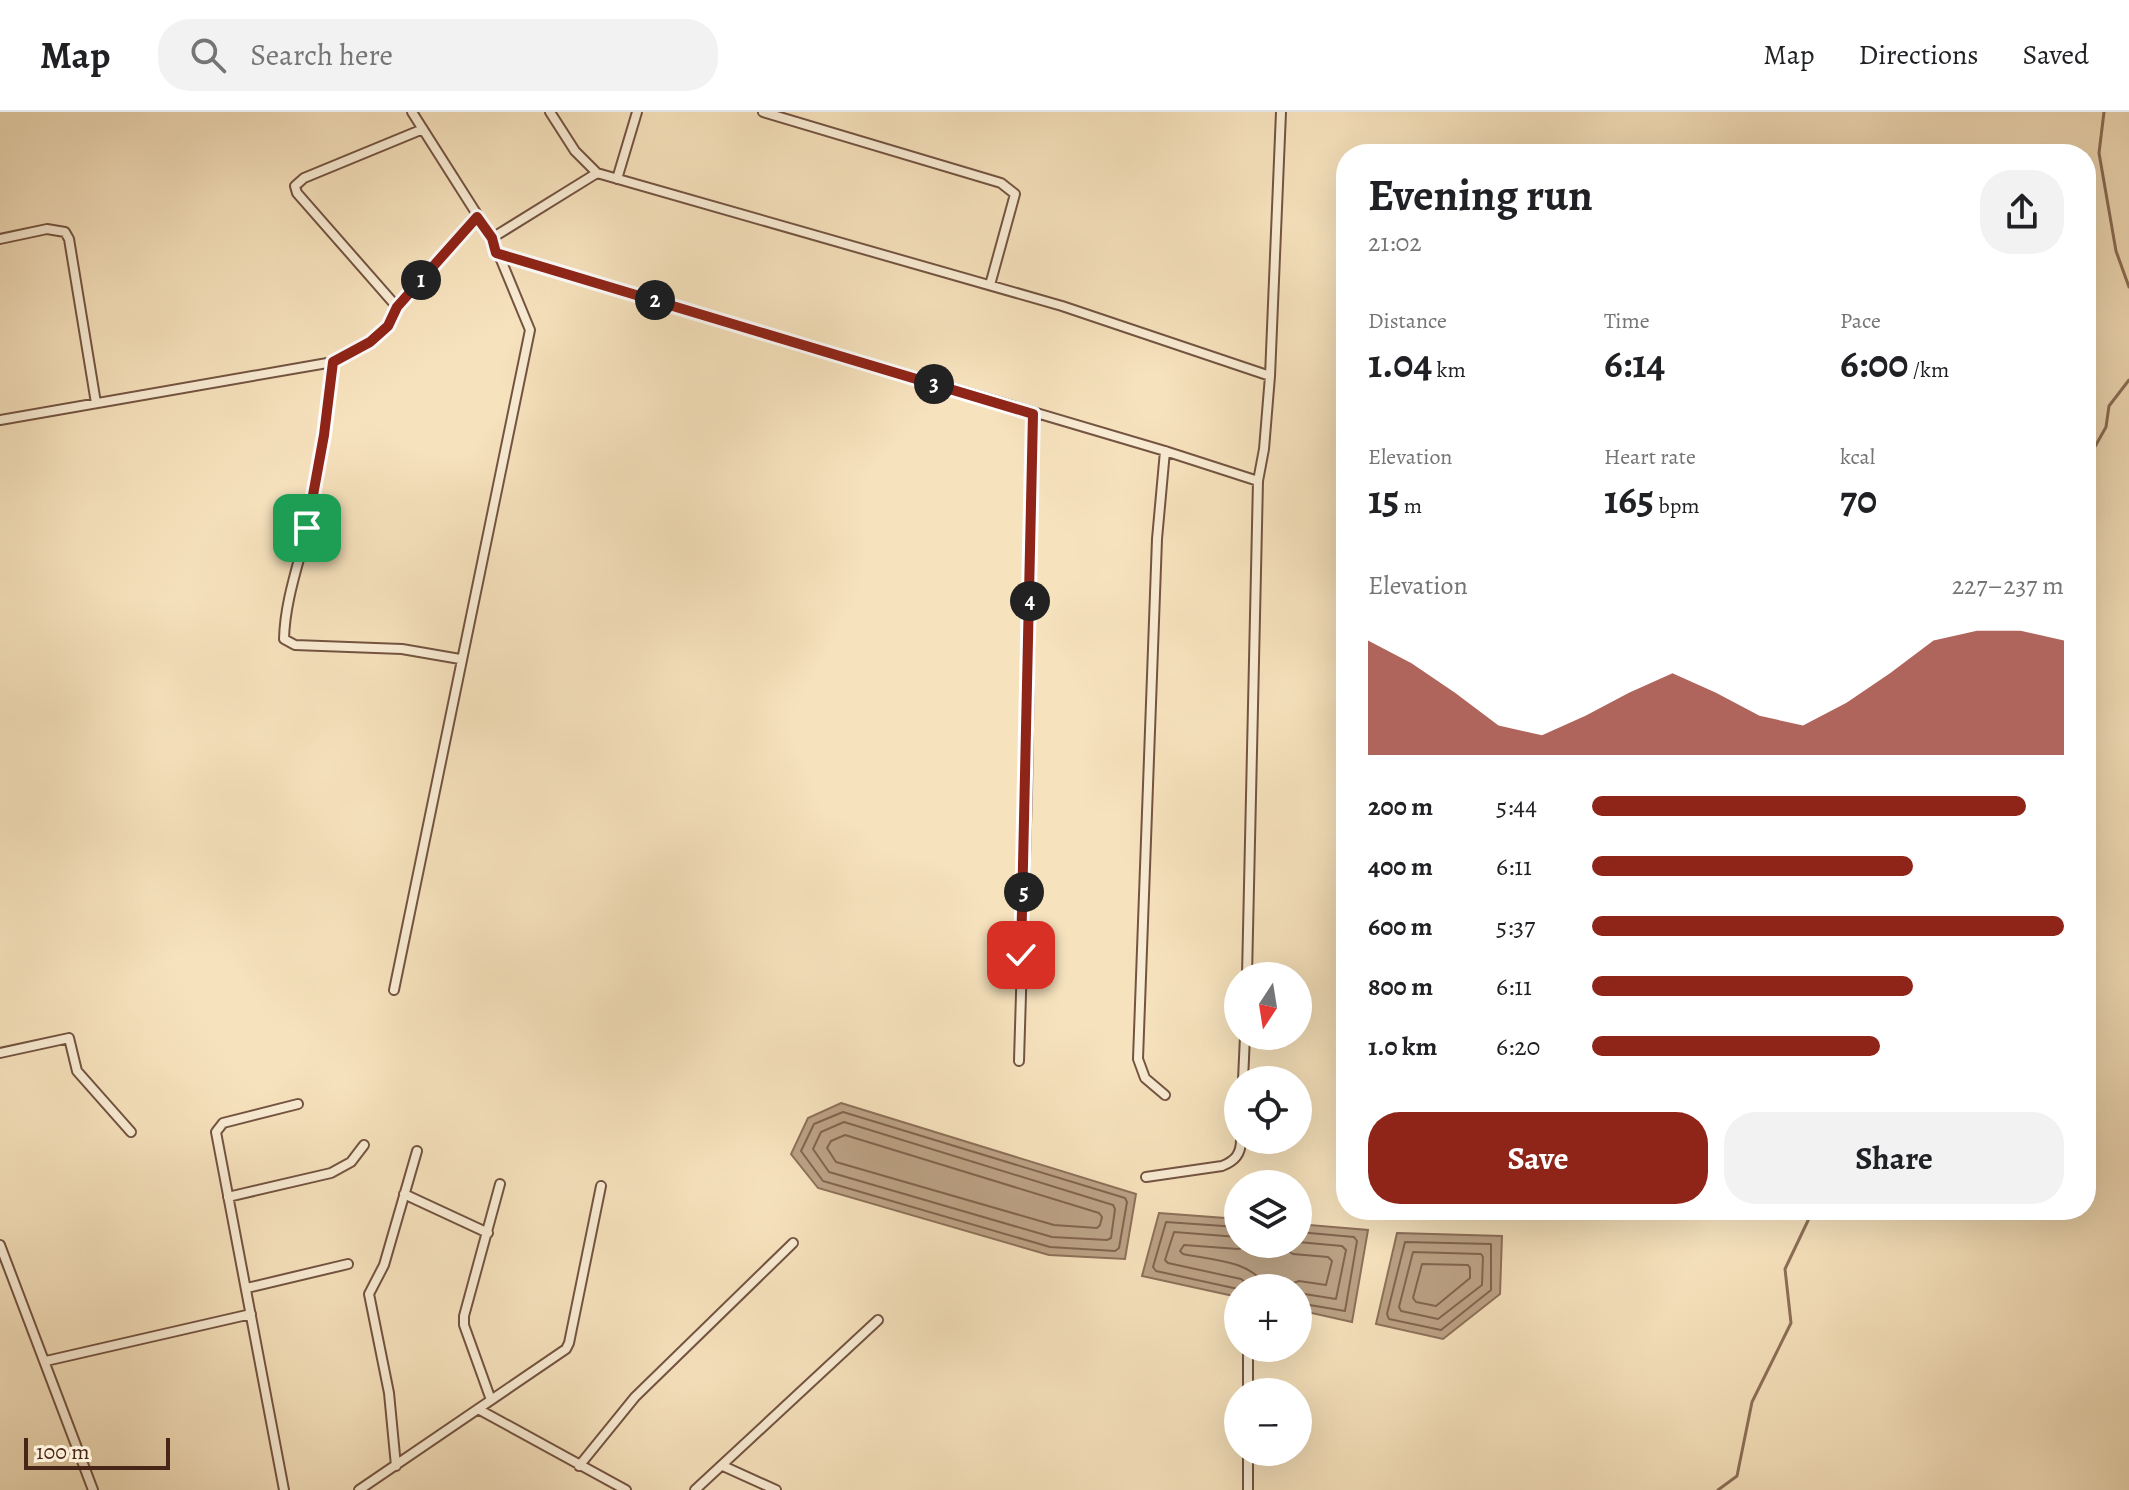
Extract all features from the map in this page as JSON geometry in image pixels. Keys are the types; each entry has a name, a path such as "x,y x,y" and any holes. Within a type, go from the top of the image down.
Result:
{"street":[{"path":"394,990 530,330 492,238 412,112"},
{"path":"550,112 575,151 597,173 1062,306 1270,376"},
{"path":"617,179 637,112"},
{"path":"763,112 1001,183 1015,194 990,285"},
{"path":"1247,962 1258,481 1270,376 1281,112"},
{"path":"397,307 297,193 295,186 304,178 423,129"},
{"path":"492,238 597,173"},
{"path":"0,420 333,362 388,326 397,307 477,217"},
{"path":"0,239 47,229 65,232 69,239 96,403"},
{"path":"496,253 1258,481"},
{"path":"333,362 324,435 307,528 284,615 284,639 295,645 402,649 460,659"},
{"path":"1019,1061 1033,414"},
{"path":"1165,451 1157,539 1138,1059 1145,1078 1165,1095"},
{"path":"0,1053 69,1038 77,1071 131,1132"},
{"path":"284,1490 216,1137 218,1127 223,1123 298,1104"},
{"path":"228,1197 331,1173 351,1162 364,1145"},
{"path":"396,1466 389,1393 369,1294 384,1265 417,1151"},
{"path":"1146,1177 1222,1166 1234,1161 1238,1154"},
{"path":"491,1400 464,1325 464,1316 500,1184"},
{"path":"359,1490 566,1349 601,1186"},
{"path":"404,1194 488,1233"},
{"path":"579,1466 635,1397 793,1243"},
{"path":"0,1245 93,1490"},
{"path":"247,1288 348,1264"},
{"path":"46,1361 251,1314"},
{"path":"695,1490 878,1320"},
{"path":"478,1409 626,1490"},
{"path":"723,1466 776,1490"},
{"path":"1248,1466 1248,1490"}],"water":[{"path":"841,1103 1136,1194 1125,1259 1049,1255 818,1188 791,1154 808,1118"},
{"path":"1159,1213 1224,1218 1224,1258 1312,1258 1312,1225 1368,1230 1352,1322 1312,1313 1312,1274 1224,1274 1224,1294 1142,1276"},
{"path":"1397,1233 1502,1236 1500,1294 1443,1339 1376,1324"}],"waterway":[{"path":"2104,112 2099,153 2116,251 2129,287"},
{"path":"2096,445 2106,427 2109,406 2129,380"},
{"path":"1718,1490 1737,1476 1752,1402 1791,1323 1785,1269 1808,1220"}],"route":[{"path":"307,528 324,435 333,362 370,342 388,326 397,307 477,217 492,238 496,253 1033,414 1021,955"}]}
